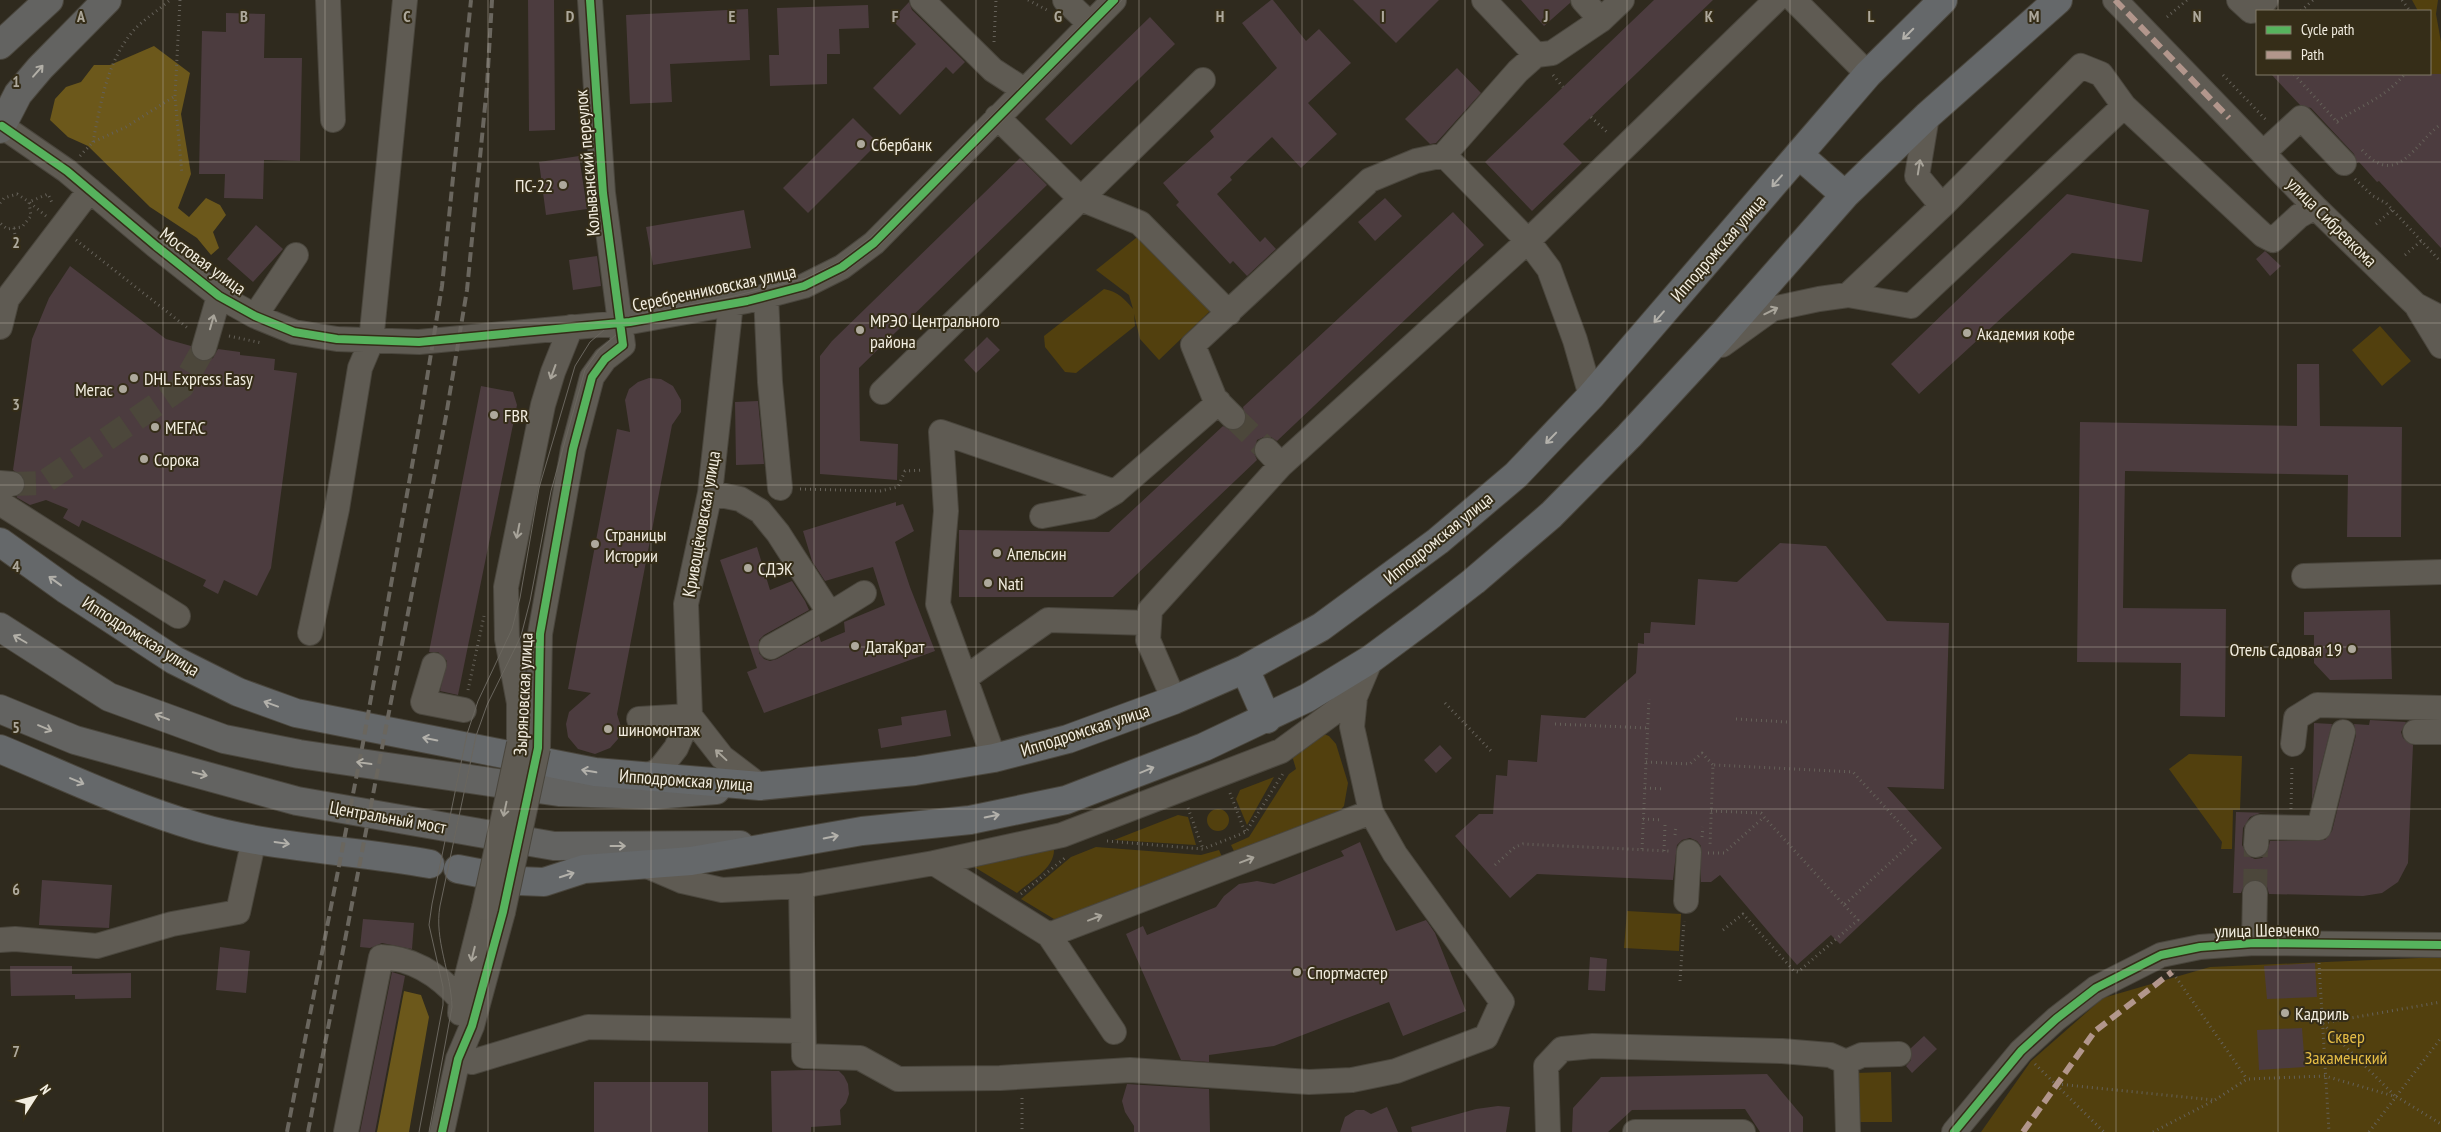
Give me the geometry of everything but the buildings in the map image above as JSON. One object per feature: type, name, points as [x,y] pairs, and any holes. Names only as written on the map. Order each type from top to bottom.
[{"type":"highway","name":"Ипподромская улица","points":[[0,542],[67,590],[174,660],[238,692],[296,713],[595,772],[642,778],[760,786],[915,771],[994,758],[1068,739],[1174,700],[1245,669],[1321,627],[1438,541],[1516,475],[1591,396],[1868,74],[1943,0]]},
{"type":"highway","points":[[519,881],[544,882],[584,869],[647,866],[862,831],[970,820],[1066,800],[1204,747],[1267,719],[1307,698],[1372,659],[1474,581],[1551,515],[1629,436],[1724,333],[1845,195],[1927,116],[2058,0]]},
{"type":"highway","points":[[1799,155],[1845,195]]},
{"type":"highway","points":[[1245,669],[1267,719]]},
{"type":"highway","points":[[0,749],[126,802],[198,827],[254,839],[430,864]]},
{"type":"main road","points":[[0,45],[49,0]]},
{"type":"main road","points":[[1,128],[18,94],[35,74],[108,0]]},
{"type":"main road","points":[[0,627],[109,696],[224,739],[299,754],[559,792],[654,795],[760,786]]},
{"type":"main road","name":"Центральный мост","points":[[0,709],[75,740],[297,800],[545,844],[790,844]]},
{"type":"street","points":[[328,0],[333,120]]},
{"type":"street","points":[[310,633],[337,509],[360,368],[371,342],[405,0]]},
{"type":"street","name":"Колыванский переулок","points":[[590,0],[603,193],[621,323]]},
{"type":"street","points":[[922,0],[993,70],[1024,90]]},
{"type":"street","points":[[1065,0],[1090,24]]},
{"type":"street","name":"Серебренниковская улица","points":[[419,342],[621,323],[766,296],[804,286],[849,262],[874,242],[1114,0]]},
{"type":"street","points":[[1484,0],[1543,63]]},
{"type":"street","points":[[1583,0],[1601,20]]},
{"type":"street","points":[[1042,516],[1090,507],[1115,492],[1226,409],[1215,398],[1194,345],[1370,180],[1416,161],[1444,155],[1518,71],[1543,63],[1552,53],[1601,20],[1622,0]]},
{"type":"street","points":[[1174,700],[1148,640],[1150,610],[1274,458],[1528,241],[1776,0]]},
{"type":"street","points":[[1794,0],[1868,74]]},
{"type":"street","name":"улица Сибревкома","points":[[2115,0],[2315,207],[2416,305],[2441,318]]},
{"type":"street","points":[[2239,0],[2251,11],[2266,0]]},
{"type":"street","points":[[1848,295],[1942,206],[2081,66],[2101,74],[2124,106],[2263,235],[2273,240],[2298,216],[2315,207]]},
{"type":"street","points":[[882,392],[1203,80]]},
{"type":"street","points":[[1689,369],[1772,309],[1819,298],[1848,295],[1911,306],[2124,106]]},
{"type":"street","points":[[1927,116],[1917,176],[1942,206]]},
{"type":"street","points":[[997,117],[1081,199],[1140,223],[1229,313]]},
{"type":"street","points":[[2263,153],[2301,118],[2352,162]]},
{"type":"street","name":"Мостовая улица","points":[[1,128],[67,171],[219,296],[255,316],[294,332],[371,342],[419,342]]},
{"type":"street","points":[[1444,155],[1528,241],[1550,269],[1575,340],[1591,396]]},
{"type":"street","points":[[0,327],[7,299],[90,190]]},
{"type":"street","points":[[255,316],[296,256]]},
{"type":"street","points":[[207,340],[219,296]]},
{"type":"street","points":[[766,296],[770,382],[780,488]]},
{"type":"street","name":"Кривощёковская улица","points":[[690,716],[686,604],[710,493],[730,303]]},
{"type":"street","points":[[2416,305],[2441,346]]},
{"type":"street","name":"Зыряновская улица","points":[[458,1059],[472,1026],[493,910],[528,746],[540,634],[573,449],[592,377],[606,359],[623,345],[621,323]]},
{"type":"street","name":"Зыряновская улица","points":[[528,746],[507,640],[506,587],[543,405],[553,372],[571,327]]},
{"type":"street","points":[[994,758],[938,604],[946,511],[941,432],[1115,492]]},
{"type":"street","points":[[4,490],[178,616]]},
{"type":"street","points":[[710,493],[740,499],[760,511],[778,533],[830,614]]},
{"type":"street","points":[[2304,576],[2441,572]]},
{"type":"street","points":[[771,647],[864,593]]},
{"type":"street","points":[[965,678],[1048,620],[1149,623]]},
{"type":"street","points":[[802,886],[804,1056],[860,1058],[898,1079],[1022,1077],[1130,1070],[1309,1082],[1352,1080],[1396,1071],[1486,1036],[1502,1002],[1395,854],[1371,812],[1352,727],[1355,697],[1372,659]]},
{"type":"street","points":[[434,665],[424,702],[464,710]]},
{"type":"street","points":[[647,866],[682,881],[722,890],[802,886],[934,863],[1062,835],[1281,751],[1355,697]]},
{"type":"street","points":[[2293,744],[2296,718],[2317,705],[2441,708]]},
{"type":"street","points":[[639,720],[690,716]]},
{"type":"street","points":[[642,778],[659,770],[676,748],[690,716]]},
{"type":"street","points":[[690,716],[722,757],[760,786]]},
{"type":"street","points":[[2256,845],[2257,830],[2260,828],[2319,828],[2343,732]]},
{"type":"street","points":[[2415,732],[2441,732]]},
{"type":"street","points":[[1049,935],[1371,812]]},
{"type":"street","points":[[0,940],[16,939],[97,946],[172,924],[238,912],[254,839]]},
{"type":"street","points":[[1686,901],[1699,852]]},
{"type":"street","points":[[934,863],[1006,906],[1049,935],[1114,1032]]},
{"type":"street","points":[[2254,942],[2255,893]]},
{"type":"street","name":"Зыряновская улица","points":[[442,1132],[458,1059],[461,1000],[493,910]]},
{"type":"street","name":"улица Шевченко","points":[[1954,1132],[2021,1051],[2096,988],[2161,955],[2200,947],[2254,942],[2441,945]]},
{"type":"street","points":[[346,1132],[381,957],[392,957],[420,966],[442,980],[461,1000]]},
{"type":"street","points":[[458,1059],[472,1062],[588,1027],[803,1031]]},
{"type":"street","points":[[1548,1132],[1546,1066],[1562,1049],[1593,1046],[1782,1050],[1830,1055],[1846,1062],[1862,1055],[1899,1054]]},
{"type":"street","points":[[1846,1062],[1848,1132]]},
{"type":"street","points":[[1635,1132],[1743,1132]]},
{"type":"path","points":[[93,142],[102,97],[113,61],[135,30],[170,0]]},
{"type":"path","points":[[180,0],[175,96],[182,174]]},
{"type":"path","points":[[993,70],[996,0]]},
{"type":"path","points":[[2167,17],[2187,0]]},
{"type":"path","points":[[2302,10],[2313,0]]},
{"type":"path","points":[[1543,63],[1563,87]]},
{"type":"path","points":[[2223,75],[2270,124]]},
{"type":"path","points":[[2295,75],[2342,128]]},
{"type":"path","points":[[2336,122],[2391,90],[2404,75]]},
{"type":"path","points":[[80,156],[93,142],[126,126],[175,96]]},
{"type":"path","points":[[2352,162],[2371,160],[2383,166],[2397,164],[2408,158],[2430,132],[2441,124]]},
{"type":"path","points":[[2352,162],[2392,210],[2441,262]]},
{"type":"path","points":[[0,203],[4,198],[17,194],[191,330],[207,340],[264,344]]},
{"type":"path","points":[[29,202],[48,194]]},
{"type":"path","points":[[0,223],[7,229],[22,227],[31,216],[29,202]]},
{"type":"path","points":[[2376,224],[2392,210]]},
{"type":"path","points":[[2405,255],[2421,241]]},
{"type":"path","points":[[780,488],[880,491],[898,487],[905,471],[928,469]]},
{"type":"path","points":[[1642,850],[1649,699]]},
{"type":"path","points":[[1445,703],[1492,752]]},
{"type":"path","points":[[1736,719],[1787,722]]},
{"type":"path","points":[[1555,724],[1648,728]]},
{"type":"path","points":[[2291,813],[2293,744]]},
{"type":"path","points":[[1103,841],[1203,849],[1246,832],[1287,768],[1281,751]]},
{"type":"path","points":[[1646,762],[1690,764],[1702,753],[1713,765],[1853,772],[1915,840],[1844,905]]},
{"type":"path","points":[[1699,852],[1711,810],[1713,765]]},
{"type":"path","points":[[1645,788],[1664,789]]},
{"type":"path","points":[[1229,791],[1246,832]]},
{"type":"path","points":[[1188,808],[1203,849]]},
{"type":"path","points":[[1711,810],[1761,813],[1858,920],[1798,972],[1794,971],[1743,914],[1722,930]]},
{"type":"path","points":[[1495,865],[1515,847],[1523,844],[1724,854],[1764,817]]},
{"type":"path","points":[[1644,819],[1662,820]]},
{"type":"path","points":[[1664,851],[1665,825]]},
{"type":"path","points":[[1006,906],[1070,854]]},
{"type":"path","points":[[1680,981],[1686,901]]},
{"type":"path","points":[[2318,944],[2328,1132]]},
{"type":"path","points":[[2161,955],[2247,1079]]},
{"type":"path","points":[[2323,1023],[2441,1002]]},
{"type":"path","points":[[2323,1023],[2396,1097],[2441,1124]]},
{"type":"path","points":[[2369,1132],[2441,1038]]},
{"type":"path","points":[[2021,1051],[2057,1084],[2104,1132]]},
{"type":"path","points":[[2153,1132],[2215,1100],[2247,1079],[2325,1076],[2396,1097]]},
{"type":"path","points":[[1022,1077],[1022,1132]]},
{"type":"path","points":[[2057,1084],[2215,1100]]},
{"type":"green space","points":[[2412,0],[2438,0],[2436,14],[2441,42],[2441,118],[2409,79],[2411,75],[2431,75],[2431,10],[2417,10]]},
{"type":"green space","points":[[1141,234],[1210,311],[1159,360],[1140,339],[1134,314],[1135,326],[1076,373],[1065,372],[1045,347],[1044,336],[1104,289],[1120,296],[1133,309],[1129,295],[1096,270]]},
{"type":"green space","points":[[2380,326],[2411,361],[2382,386],[2352,350]]},
{"type":"green space","points":[[1321,733],[1329,736],[1336,744],[1348,783],[1344,806],[1333,818],[1236,855],[1231,845],[1249,837],[1289,774],[1296,769],[1290,749]]},
{"type":"green space","points":[[2189,754],[2242,756],[2240,810],[2233,810],[2232,849],[2221,849],[2222,842],[2169,769]]},
{"type":"green space","points":[[1274,777],[1247,825],[1236,799],[1240,790]]},
{"type":"green space","points":[[1218,809],[1226,812],[1229,820],[1226,828],[1218,831],[1210,828],[1207,820],[1210,812]]},
{"type":"green space","points":[[1178,815],[1188,817],[1196,845],[1114,840]]},
{"type":"green space","points":[[1050,846],[1054,850],[1053,857],[1046,869],[1017,893],[971,865]]},
{"type":"green space","points":[[1096,847],[1201,855],[1219,850],[1223,859],[1072,918],[1054,919],[1021,899],[1071,857]]},
{"type":"green space","points":[[1627,911],[1681,914],[1679,951],[1624,948]]},
{"type":"green space","name":"Сквер Закаменский","points":[[2441,957],[2441,1132],[1981,1132],[2031,1061],[2103,998],[2210,967]]},
{"type":"green space","points":[[1891,1072],[1892,1122],[1855,1122],[1854,1073]]},
{"type":"shaded area","points":[[154,46],[190,73],[181,114],[191,174],[178,208],[189,217],[206,198],[220,205],[226,215],[213,232],[219,248],[211,255],[197,238],[150,207],[88,146],[68,137],[50,120],[55,99],[66,87],[81,82],[94,65],[110,65]]},
{"type":"shaded area","points":[[404,991],[421,995],[429,1017],[409,1132],[377,1132]]},
{"type":"tunnel","points":[[12,484],[43,483],[182,387],[204,348]]},
{"type":"tunnel","points":[[1233,417],[1267,450]]},
{"type":"tunnel","points":[[2255,893],[2256,845]]},
{"type":"tram line","points":[[419,1132],[443,1005],[443,987],[429,925],[432,904],[467,734],[478,701],[512,629],[520,598],[539,488],[575,366],[590,342],[617,319],[730,297],[806,278],[839,262],[870,238],[1106,0]]},
{"type":"tram line","points":[[429,1132],[452,1007],[439,931],[440,906],[476,736],[487,705],[521,636],[530,601],[551,491],[585,370],[599,350],[625,327],[730,309],[803,292],[845,272],[878,247],[1122,0]]},
{"type":"railway","points":[[287,1132],[363,743],[442,286],[471,0]]},
{"type":"railway","points":[[308,1132],[446,416],[467,290],[487,86],[492,0]]},
{"type":"marked path","points":[[2115,0],[2229,118]]},
{"type":"marked path","points":[[2023,1132],[2095,1031],[2172,972]]},
{"type":"cycle path","points":[[442,1132],[458,1059],[472,1026],[503,912],[538,748],[540,634],[573,449],[592,377],[605,359],[623,345],[603,193],[590,0]]},
{"type":"cycle path","points":[[2,126],[67,171],[219,296],[255,316],[294,332],[337,339],[419,342],[630,322],[747,301],[804,286],[842,267],[874,243],[1114,0]]},
{"type":"cycle path","points":[[1954,1132],[2021,1051],[2056,1019],[2096,988],[2161,955],[2200,947],[2254,943],[2441,945]]},
{"type":"place","name":"Сбербанк","points":[[861,144]]},
{"type":"place","name":"ПС-22","points":[[563,185]]},
{"type":"place","name":"МРЭО Центрального района","points":[[860,330]]},
{"type":"place","name":"Академия кофе","points":[[1967,333]]},
{"type":"place","name":"DHL Express Easy","points":[[134,378]]},
{"type":"place","name":"Мегас","points":[[123,389]]},
{"type":"place","name":"FBR","points":[[494,415]]},
{"type":"place","name":"МЕГАС","points":[[155,427]]},
{"type":"place","name":"Сорока","points":[[144,459]]},
{"type":"place","name":"Страницы Истории","points":[[595,544]]},
{"type":"place","name":"Апельсин","points":[[997,553]]},
{"type":"place","name":"СДЭК","points":[[748,568]]},
{"type":"place","name":"Nati","points":[[988,583]]},
{"type":"place","name":"ДатаКрат","points":[[855,646]]},
{"type":"place","name":"Отель Садовая 19","points":[[2352,649]]},
{"type":"place","name":"шиномонтаж","points":[[608,729]]},
{"type":"place","name":"Спортмастер","points":[[1297,972]]},
{"type":"place","name":"Кадриль","points":[[2285,1013]]}]
